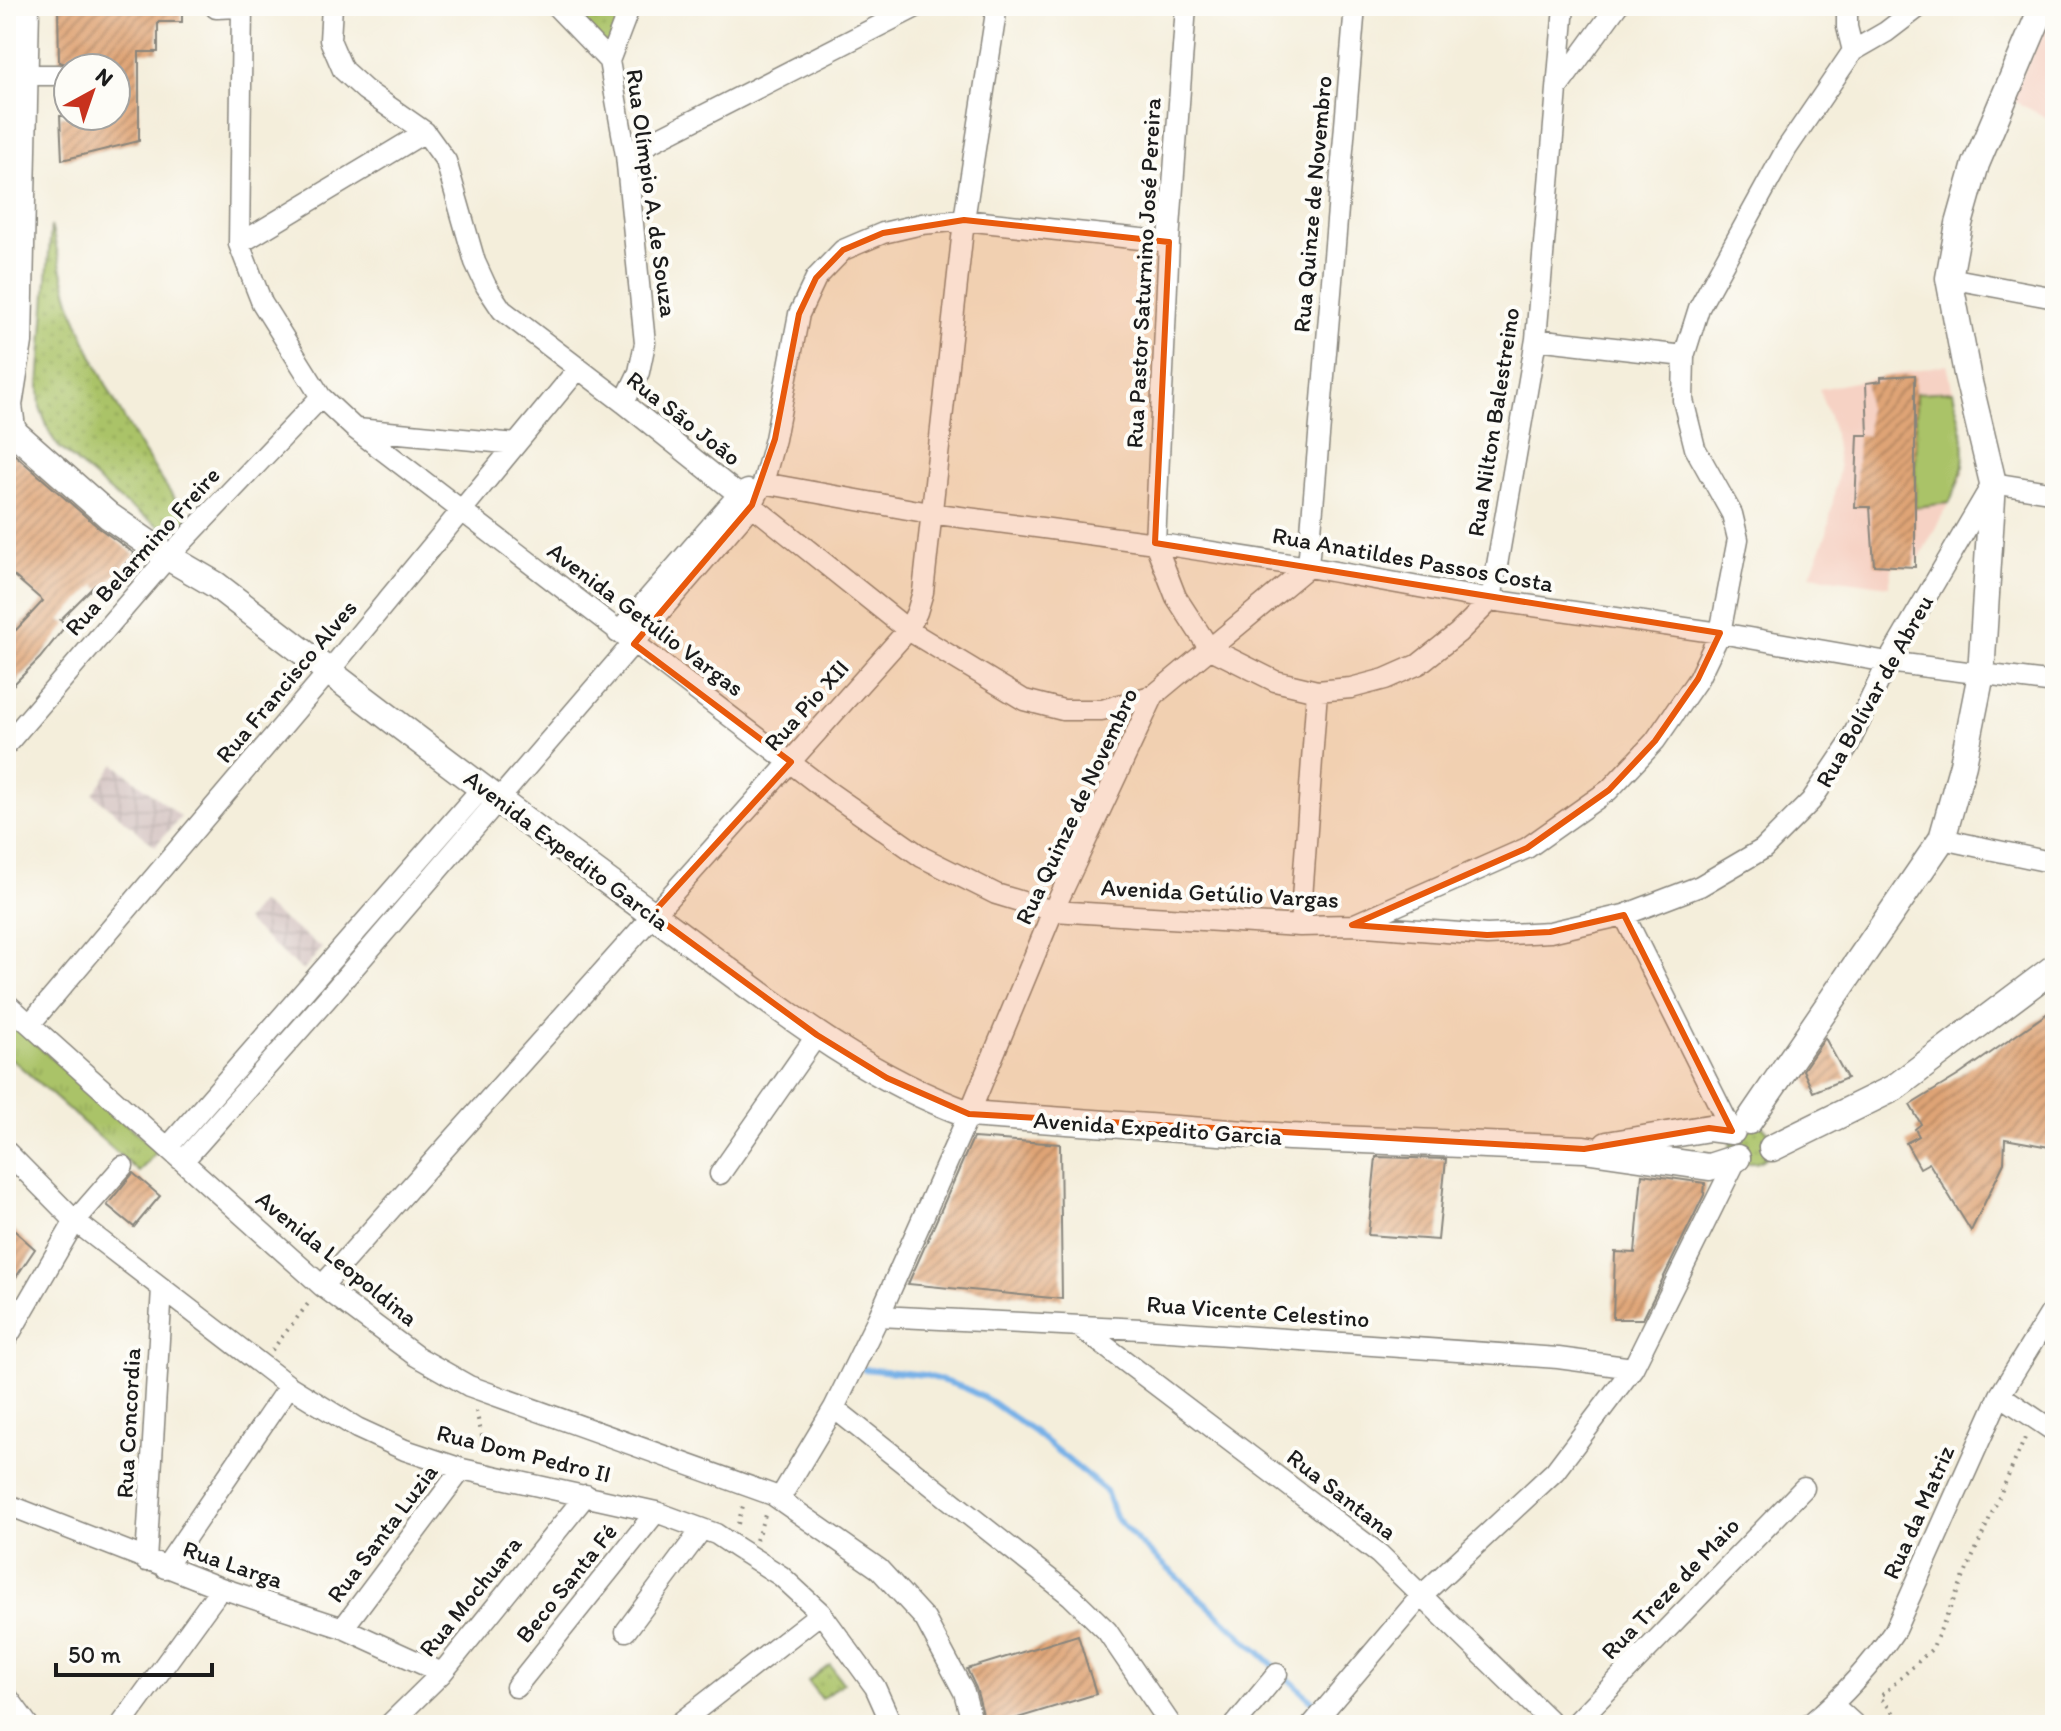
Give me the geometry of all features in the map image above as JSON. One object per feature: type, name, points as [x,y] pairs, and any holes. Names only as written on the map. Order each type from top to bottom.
[{"type":"main road","points":[[1740,1126],[1759,1122],[1768,1128],[1772,1148],[1767,1157],[1756,1163],[1745,1163],[1737,1158],[1731,1148],[1740,1126],[1942,839],[1963,764],[1981,674],[1993,483],[1967,374],[1949,278],[1959,224],[1976,164],[2043,6]]},
{"type":"main road","name":"Avenida Expedito Garcia","points":[[28,14],[19,342],[9,381],[10,434],[93,503],[168,557],[216,585],[490,794],[817,1035],[887,1078],[942,1105],[969,1114],[1289,1137],[1584,1149],[1709,1167],[1737,1158]]},
{"type":"main road","points":[[1772,1148],[1894,1088],[2055,967]]},
{"type":"main road","name":"Avenida Expedito Garcia","points":[[1584,1149],[1709,1128],[1740,1126]]},
{"type":"street","name":"Rua São João","points":[[332,6],[330,40],[343,70],[365,90],[425,132],[446,161],[475,262],[502,310],[624,403],[908,630],[1024,700],[1063,710],[1102,710],[1154,695]]},
{"type":"street","name":"Rua Olímpio A. de Souza","points":[[556,6],[609,61],[626,155],[645,343],[639,372],[624,403]]},
{"type":"street","points":[[609,61],[630,6]]},
{"type":"street","points":[[626,155],[918,6]]},
{"type":"street","name":"Rua Pio XII","points":[[322,1286],[908,630],[923,592],[964,220],[997,6]]},
{"type":"street","name":"Rua Pastor Saturnino José Pereira","points":[[1155,543],[1169,242],[1186,6]]},
{"type":"street","name":"Rua Quinze de Novembro","points":[[769,1493],[834,1408],[879,1316],[969,1114],[1053,911],[1154,695],[1308,567],[1355,6]]},
{"type":"street","name":"Rua Nilton Balestreino","points":[[1491,600],[1536,339],[1564,6]]},
{"type":"street","points":[[1557,89],[1617,6]]},
{"type":"street","points":[[1847,6],[1847,27],[1853,51]]},
{"type":"street","points":[[1352,925],[1527,848],[1609,790],[1663,728],[1698,679],[1720,633],[1738,539],[1732,514],[1695,448],[1683,400],[1684,356],[1699,308],[1787,148],[1853,51],[1886,32],[1920,6]]},
{"type":"street","points":[[216,8],[242,7]]},
{"type":"street","name":"Avenida Getúlio Vargas","points":[[242,7],[239,244],[262,303],[321,397],[354,428],[626,639],[791,762],[922,857],[996,894],[1053,911],[1300,926],[1352,925]]},
{"type":"street","points":[[25,75],[52,75]]},
{"type":"street","points":[[239,244],[425,132]]},
{"type":"street","points":[[175,1154],[315,979],[490,794],[763,483],[775,439],[799,314],[816,278],[843,250],[883,233],[922,224],[964,220],[1169,242]]},
{"type":"street","points":[[1949,278],[2055,298]]},
{"type":"street","points":[[1536,339],[1684,356]]},
{"type":"street","name":"Rua Francisco Alves","points":[[30,1024],[330,670],[578,369]]},
{"type":"street","name":"Rua Belarmino Freire","points":[[6,745],[168,557],[321,397]]},
{"type":"street","points":[[354,428],[516,444]]},
{"type":"street","name":"Rua Anatildes Passos Costa","points":[[763,483],[930,513],[1155,543],[1491,600],[1720,633],[1888,662],[2055,683]]},
{"type":"street","points":[[1993,483],[2055,493]]},
{"type":"street","name":"Rua Bolívar de Abreu","points":[[1352,925],[1487,935],[1550,932],[1624,915],[1700,886],[1763,849],[1811,801],[1848,746],[1888,662],[1993,483]]},
{"type":"street","points":[[1155,543],[1176,597],[1209,648],[1275,681],[1317,691],[1351,688],[1385,679],[1419,664],[1458,633],[1491,600]]},
{"type":"street","points":[[1300,926],[1317,691]]},
{"type":"street","points":[[175,1154],[307,1022],[490,794]]},
{"type":"street","points":[[1942,839],[2055,863]]},
{"type":"street","points":[[1624,915],[1740,1126]]},
{"type":"street","points":[[315,979],[332,993]]},
{"type":"street","name":"Avenida Leopoldina","points":[[6,1003],[322,1286],[416,1356],[469,1386],[769,1493],[879,1569],[925,1619],[964,1692],[973,1725]]},
{"type":"street","points":[[290,1008],[307,1022]]},
{"type":"street","points":[[720,1174],[817,1035]]},
{"type":"street","name":"Rua Dom Pedro II","points":[[6,1151],[75,1221],[289,1386],[357,1428],[405,1450],[470,1471],[656,1512],[702,1529],[781,1576],[821,1613],[875,1687],[892,1725]]},
{"type":"street","points":[[1312,1725],[1422,1595],[1555,1471],[1633,1368],[1737,1158]]},
{"type":"street","points":[[6,1340],[75,1221],[123,1166]]},
{"type":"street","name":"Rua Concordia","points":[[156,1564],[162,1288]]},
{"type":"street","name":"Rua da Matriz","points":[[1809,1725],[1833,1705],[1877,1657],[1895,1630],[2000,1395],[2055,1306]]},
{"type":"street","name":"Rua Vicente Celestino","points":[[879,1316],[1157,1330],[1558,1358],[1633,1368]]},
{"type":"street","name":"Rua Santana","points":[[1080,1327],[1379,1554],[1554,1725]]},
{"type":"street","points":[[156,1564],[289,1386]]},
{"type":"street","points":[[2000,1395],[2055,1432]]},
{"type":"street","points":[[834,1408],[1080,1605],[1107,1631],[1171,1725]]},
{"type":"street","name":"Rua Santa Luzia","points":[[343,1628],[470,1471]]},
{"type":"street","name":"Rua Treze de Maio","points":[[1574,1725],[1804,1488]]},
{"type":"street","name":"Rua Mochuara","points":[[389,1725],[442,1673],[586,1495]]},
{"type":"street","name":"Rua Larga","points":[[6,1504],[221,1588],[343,1628],[442,1673]]},
{"type":"street","name":"Beco Santa Fé","points":[[516,1687],[656,1512]]},
{"type":"street","points":[[626,1631],[702,1529]]},
{"type":"street","points":[[121,1725],[221,1588]]},
{"type":"street","points":[[677,1725],[821,1613]]},
{"type":"street","points":[[1235,1725],[1277,1674]]},
{"type":"street","points":[[6,1695],[28,1725]]},
{"type":"street","points":[[1833,1705],[1855,1725]]},
{"type":"path","points":[[261,1364],[322,1286]]},
{"type":"path","points":[[469,1386],[483,1440],[470,1471]]},
{"type":"path","points":[[1904,1725],[1880,1697],[1932,1649],[2025,1438],[2035,1444]]},
{"type":"path","points":[[769,1493],[756,1541],[737,1548],[738,1517],[769,1493]]},
{"type":"highlighted area","points":[[964,220],[1169,242],[1155,543],[1720,633],[1698,679],[1655,741],[1609,790],[1527,848],[1352,925],[1487,935],[1550,932],[1624,915],[1732,1131],[1709,1128],[1584,1149],[969,1114],[887,1078],[817,1035],[652,914],[791,762],[634,644],[752,505],[775,439],[799,314],[816,278],[843,250],[883,233]]},
{"type":"shaded area","points":[[2055,6],[2055,122],[2010,99]]},
{"type":"shaded area","points":[[1947,364],[1964,444],[1963,473],[1920,557],[1912,567],[1893,566],[1889,586],[1810,575],[1827,533],[1839,469],[1833,428],[1819,389]]},
{"type":"shaded area","points":[[115,764],[181,817],[155,846],[93,794]]},
{"type":"shaded area","points":[[260,903],[322,948],[303,971],[245,921]]},
{"type":"green space","points":[[556,6],[630,6],[609,61]]},
{"type":"green space","points":[[51,226],[71,304],[86,343],[142,449],[193,524],[179,539],[122,502],[58,446],[50,434],[40,407],[39,386]]},
{"type":"green space","points":[[1953,391],[1964,448],[1961,473],[1949,503],[1915,507],[1916,393]]},
{"type":"green space","points":[[6,1018],[157,1151],[139,1172],[6,1054]]},
{"type":"green space","points":[[1759,1122],[1771,1135],[1767,1157],[1756,1163],[1745,1163],[1730,1143]]},
{"type":"green space","points":[[830,1665],[843,1683],[821,1699],[808,1681]]},
{"type":"building","points":[[58,6],[182,6],[182,22],[158,22],[158,52],[139,52],[139,141],[62,160],[61,132],[132,132],[132,52],[59,52]]},
{"type":"building","points":[[1915,375],[1915,567],[1874,565],[1870,507],[1855,507],[1858,435],[1868,435],[1866,383],[1881,381],[1881,377]]},
{"type":"building","points":[[6,447],[99,528],[135,554],[101,590],[95,585],[60,620],[67,624],[40,658],[6,692],[6,619],[16,630],[43,601],[6,569]]},
{"type":"building","points":[[2055,1008],[2055,1148],[2005,1139],[2004,1163],[1971,1231],[1929,1163],[1920,1168],[1906,1143],[1919,1136],[1915,1129],[1921,1124],[1910,1105]]},
{"type":"building","points":[[1825,1038],[1847,1078],[1813,1092],[1803,1070]]},
{"type":"building","points":[[973,1138],[1060,1144],[1062,1299],[908,1284]]},
{"type":"building","points":[[1376,1157],[1446,1159],[1438,1240],[1368,1235]]},
{"type":"building","points":[[133,1173],[160,1196],[134,1227],[107,1205]]},
{"type":"building","points":[[1642,1174],[1705,1183],[1704,1195],[1643,1319],[1613,1319],[1615,1252],[1635,1253]]},
{"type":"building","points":[[6,1223],[35,1249],[6,1292]]},
{"type":"building","points":[[1078,1635],[1096,1694],[995,1725],[986,1725],[976,1688],[967,1669]]},
{"type":"waterway","points":[[864,1369],[925,1375],[965,1388],[1033,1431],[1106,1491],[1115,1517],[1140,1543],[1321,1709],[1343,1725]]}]
